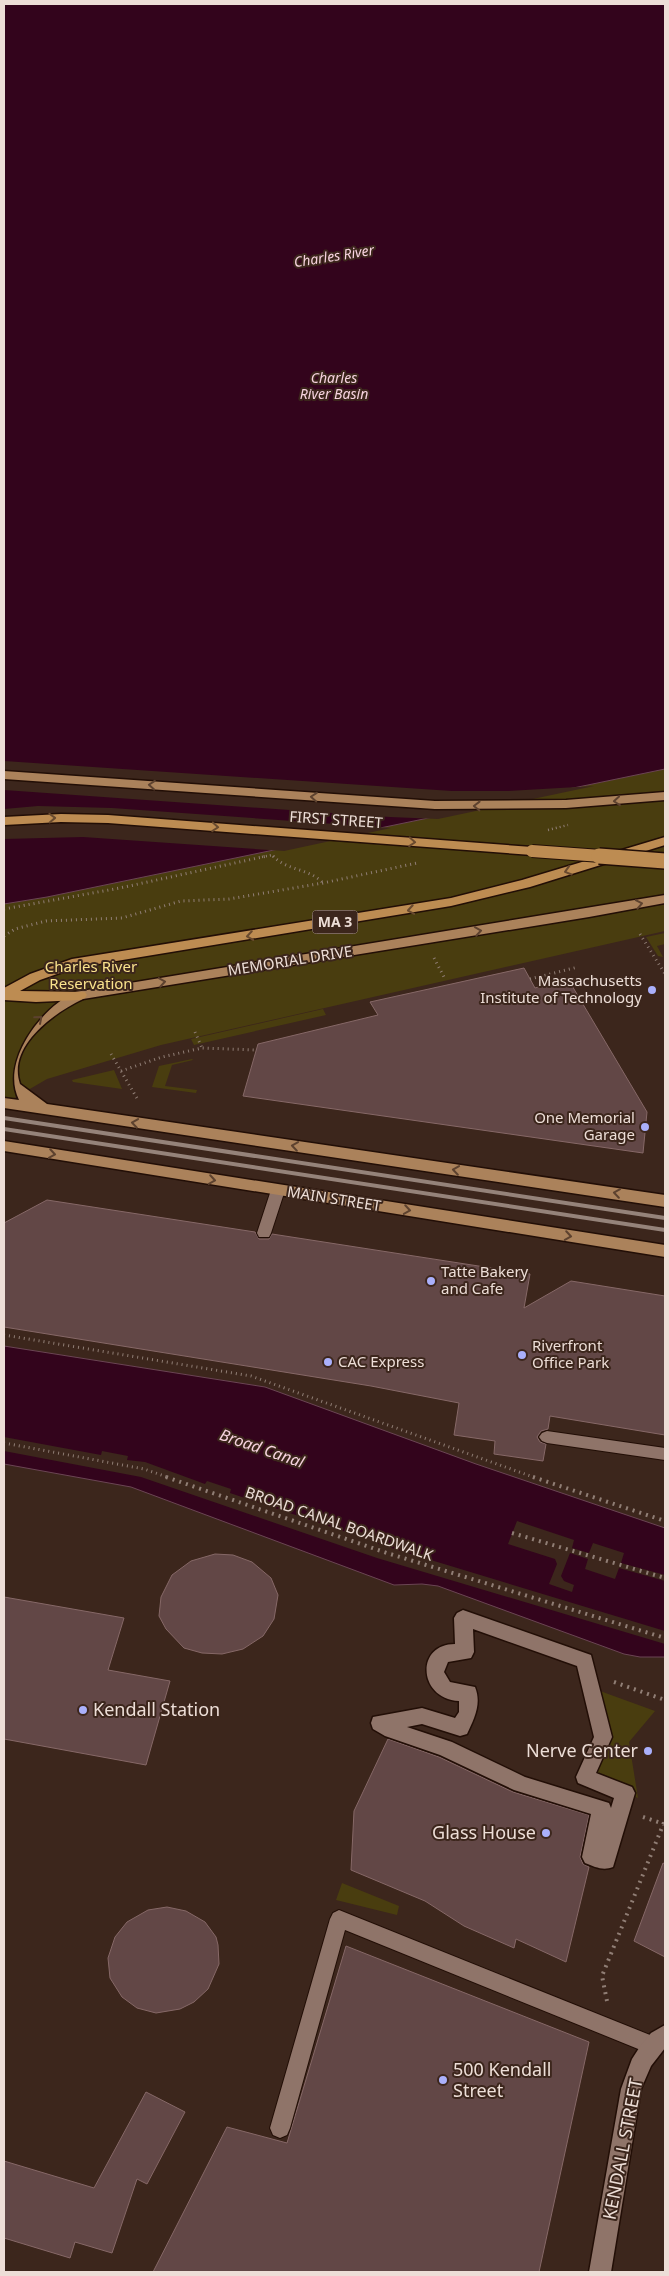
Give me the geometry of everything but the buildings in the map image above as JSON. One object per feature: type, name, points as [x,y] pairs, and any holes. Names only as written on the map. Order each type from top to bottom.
[{"type":"highway","name":"FIRST STREET","points":[[4,821],[92,818],[665,861]]},
{"type":"highway","name":"MEMORIAL DRIVE","points":[[4,995],[35,977],[72,964],[431,906],[525,884],[665,841]]},
{"type":"highway","points":[[4,995],[36,997],[80,995]]},
{"type":"main road","points":[[4,776],[471,806],[592,803],[665,796]]},
{"type":"main road","name":"MEMORIAL DRIVE","points":[[45,1110],[21,1094],[12,1084],[8,1072],[10,1054],[37,1020],[61,1003],[80,995],[589,913],[665,899]]},
{"type":"main road","points":[[4,1103],[665,1201]]},
{"type":"main road","name":"MAIN STREET","points":[[4,1146],[665,1251]]},
{"type":"street","points":[[463,1618],[585,1662],[587,1673],[602,1737],[585,1777],[625,1793],[606,1861],[592,1857],[602,1809],[521,1784],[445,1748],[392,1730],[380,1723],[422,1716],[460,1728],[468,1714],[468,1693],[460,1694],[443,1688],[435,1678],[434,1671],[438,1660],[447,1653],[465,1652],[463,1618]]},
{"type":"street","name":"KENDALL STREET","points":[[600,2272],[636,2072],[659,2040]]},
{"type":"lane","points":[[264,1233],[278,1190]]},
{"type":"lane","points":[[547,1437],[665,1454]]},
{"type":"lane","points":[[280,2128],[340,1919],[613,2030],[659,2040]]},
{"type":"path","points":[[4,909],[120,888],[272,855],[280,864],[313,874],[323,883]]},
{"type":"path","points":[[4,936],[15,929],[46,921],[122,918],[181,902],[229,899],[323,883],[423,862]]},
{"type":"path","points":[[640,934],[665,974]]},
{"type":"path","points":[[434,958],[444,977]]},
{"type":"path","points":[[530,979],[578,967]]},
{"type":"path","points":[[195,1032],[202,1048]]},
{"type":"path","points":[[121,1071],[202,1048],[256,1050]]},
{"type":"path","points":[[111,1054],[138,1100]]},
{"type":"path","points":[[4,1335],[251,1376],[665,1521]]},
{"type":"path","name":"BROAD CANAL BOARDWALK","points":[[4,1443],[144,1469],[386,1553],[665,1638]]},
{"type":"path","points":[[512,1532],[665,1578]]},
{"type":"path","points":[[587,1673],[665,1700]]},
{"type":"path","points":[[613,2030],[602,1976],[665,1820]]},
{"type":"green space","name":"Charles River Reservation","points":[[665,769],[665,931],[161,1045],[47,1079],[4,1104],[4,904],[47,897]]},
{"type":"green space","points":[[665,933],[665,944],[657,946],[663,957],[658,956],[646,937]]},
{"type":"green space","points":[[323,1009],[326,1015],[194,1045],[191,1039]]},
{"type":"green space","points":[[192,1059],[172,1065],[165,1086],[197,1090],[196,1093],[152,1087],[159,1066]]},
{"type":"green space","points":[[114,1070],[122,1089],[73,1082],[72,1080]]},
{"type":"green space","points":[[589,1687],[655,1711],[629,1742],[638,1798],[585,1777],[603,1737]]},
{"type":"green space","points":[[342,1883],[399,1906],[397,1915],[336,1900]]},
{"type":"water","name":"Charles River Basin","points":[[4,4],[665,4],[665,769],[47,897],[4,904]]},
{"type":"water","name":"Broad Canal","points":[[4,1346],[265,1387],[476,1464],[665,1528],[665,1657],[640,1657],[624,1654],[438,1586],[422,1584],[394,1585],[131,1487],[4,1464]]},
{"type":"pier","points":[[4,761],[452,791],[508,791],[594,786],[438,819],[390,817],[4,790]]},
{"type":"pier","points":[[38,806],[112,808],[391,828],[284,851],[83,837],[4,839],[4,809]]},
{"type":"pier","points":[[4,1437],[101,1455],[102,1451],[128,1456],[127,1460],[145,1462],[205,1484],[207,1481],[231,1489],[230,1493],[352,1534],[354,1530],[380,1539],[378,1544],[665,1631],[665,1644],[377,1558],[141,1477],[4,1451]]},
{"type":"pier","points":[[517,1521],[574,1540],[572,1548],[589,1553],[593,1543],[624,1553],[621,1563],[665,1575],[665,1581],[619,1568],[615,1579],[585,1569],[588,1559],[570,1553],[561,1576],[564,1581],[574,1585],[572,1592],[549,1584],[557,1564],[555,1559],[508,1544]]},
{"type":"railway","points":[[4,1118],[665,1218]]},
{"type":"railway","points":[[4,1129],[665,1230]]},
{"type":"place","name":"Massachusetts Institute of Technology","points":[[652,990]]},
{"type":"place","name":"One Memorial Garage","points":[[645,1127]]},
{"type":"place","name":"Tatte Bakery and Cafe","points":[[431,1281]]},
{"type":"place","name":"Riverfront Office Park","points":[[522,1355]]},
{"type":"place","name":"CAC Express","points":[[328,1362]]},
{"type":"place","name":"Kendall Station","points":[[83,1710]]},
{"type":"place","name":"Nerve Center","points":[[648,1751]]},
{"type":"place","name":"Glass House","points":[[546,1833]]},
{"type":"place","name":"500 Kendall Street","points":[[443,2080]]},
{"type":"water label","name":"Charles River","points":[[334,256]]}]
